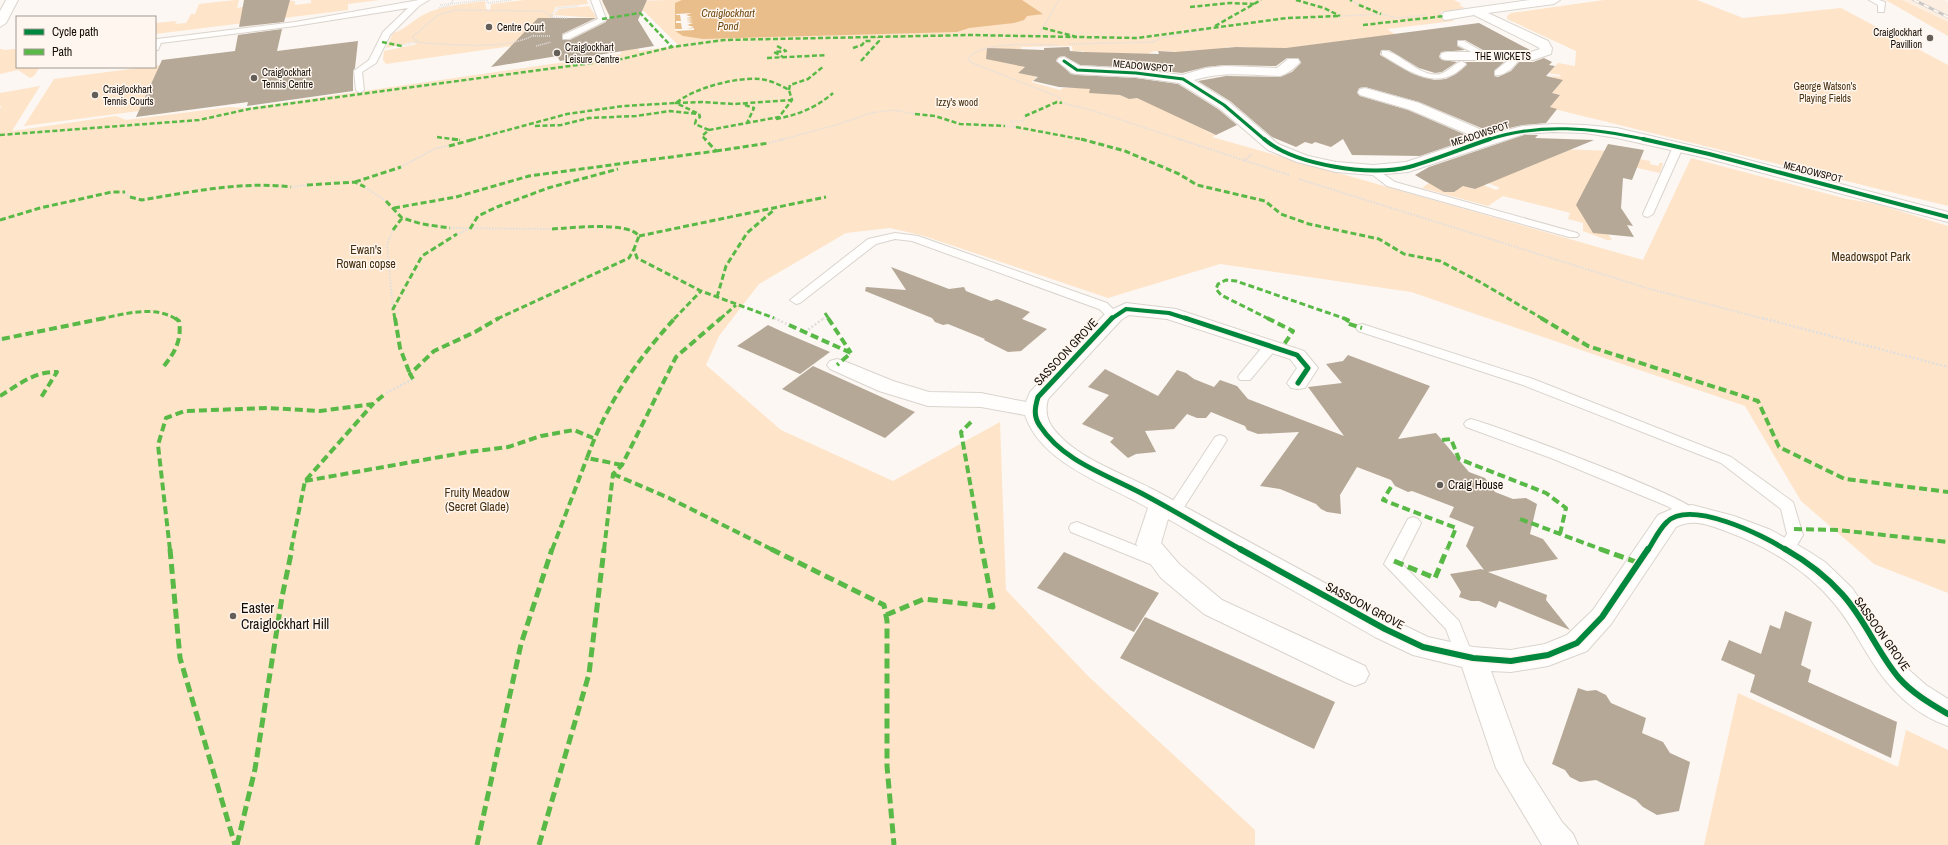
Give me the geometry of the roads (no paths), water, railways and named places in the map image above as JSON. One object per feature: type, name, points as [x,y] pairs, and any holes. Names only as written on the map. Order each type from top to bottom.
[{"type":"street","points":[[0,23],[12,0]]},
{"type":"street","points":[[1446,16],[1554,0]]},
{"type":"street","name":"THE WICKETS","points":[[1462,64],[1442,53],[1516,57],[1538,56],[1544,53],[1546,48],[1543,44],[1476,12]]},
{"type":"street","name":"MEADOWSPOT","points":[[1064,61],[1071,73],[1136,73],[1183,79],[1206,72],[1225,70],[1280,72],[1293,80]]},
{"type":"street","points":[[1280,72],[1293,62]]},
{"type":"street","name":"MEADOWSPOT","points":[[1183,79],[1229,109],[1273,147],[1320,164],[1373,170],[1416,165],[1490,139],[1523,130],[1572,128],[1617,133],[1678,147],[1948,217]]},
{"type":"street","points":[[1398,100],[1410,90]]},
{"type":"street","name":"MEADOWSPOT","points":[[1365,92],[1398,100],[1433,112],[1490,139]]},
{"type":"street","name":"SASSOON GROVE","points":[[1298,383],[1308,368],[1297,355],[1169,313],[1126,309],[1114,316],[1038,396],[1034,410],[1039,425],[1057,446],[1082,464],[1167,508],[1385,629],[1422,647],[1469,657],[1511,661],[1548,655],[1577,643],[1602,617],[1667,522],[1678,516],[1691,513],[1716,518],[1746,530],[1785,549],[1819,572],[1843,595],[1899,679],[1926,701],[1948,714]]},
{"type":"street","points":[[837,365],[886,386],[928,399],[981,400],[1034,410]]},
{"type":"street","points":[[1167,508],[1148,544],[1170,571],[1213,607],[1355,674]]},
{"type":"street","points":[[1469,657],[1511,768],[1551,832],[1562,845]]},
{"type":"lane","points":[[156,46],[158,41],[295,24],[416,4],[425,0]]},
{"type":"lane","points":[[1873,0],[1882,4],[1881,10]]},
{"type":"lane","points":[[566,37],[602,19],[595,2]]},
{"type":"lane","points":[[360,90],[358,71],[373,61],[386,34],[416,4]]},
{"type":"lane","points":[[1461,43],[1486,56]]},
{"type":"lane","points":[[1385,53],[1416,72],[1433,76],[1445,75],[1462,64]]},
{"type":"lane","points":[[1498,73],[1514,62],[1516,57]]},
{"type":"lane","points":[[1648,214],[1678,147]]},
{"type":"lane","points":[[1373,170],[1391,184],[1573,235]]},
{"type":"lane","points":[[796,300],[872,241],[895,236],[914,238],[1104,306],[1114,316]]},
{"type":"lane","points":[[1362,328],[1528,382],[1726,460],[1788,506],[1795,535],[1785,549]]},
{"type":"lane","points":[[1245,377],[1271,346]]},
{"type":"lane","points":[[1471,424],[1563,458],[1672,502],[1691,513]]},
{"type":"lane","points":[[1167,508],[1220,440]]},
{"type":"lane","points":[[1413,523],[1392,564],[1453,626],[1469,657]]},
{"type":"lane","points":[[1077,528],[1163,563]]},
{"type":"water","name":"Craiglockhart Pond","points":[[682,0],[1022,0],[1043,14],[1027,16],[1024,20],[1014,23],[969,28],[957,32],[703,39],[683,36],[675,31],[675,3]]},
{"type":"railway","points":[[1914,0],[1948,17]]},
{"type":"place","name":"Centre Court","points":[[489,27]]},
{"type":"place","name":"Craiglockhart Pavillion","points":[[1930,38]]},
{"type":"place","name":"Craiglockhart Leisure Centre","points":[[557,53]]},
{"type":"place","name":"Craiglockhart Tennis Centre","points":[[254,78]]},
{"type":"place","name":"Craiglockhart Tennis Courts","points":[[95,95]]},
{"type":"place","name":"Craig House","points":[[1440,485]]},
{"type":"place","name":"Easter Craiglockhart Hill","points":[[233,616]]},
{"type":"park label","name":"George Watson's Playing Fields","points":[[1825,92]]},
{"type":"park label","name":"Izzy's wood","points":[[957,102]]},
{"type":"park label","name":"Ewan's Rowan copse","points":[[366,257]]},
{"type":"park label","name":"Meadowspot Park","points":[[1871,257]]},
{"type":"park label","name":"Fruity Meadow (Secret Glade)","points":[[477,500]]}]
